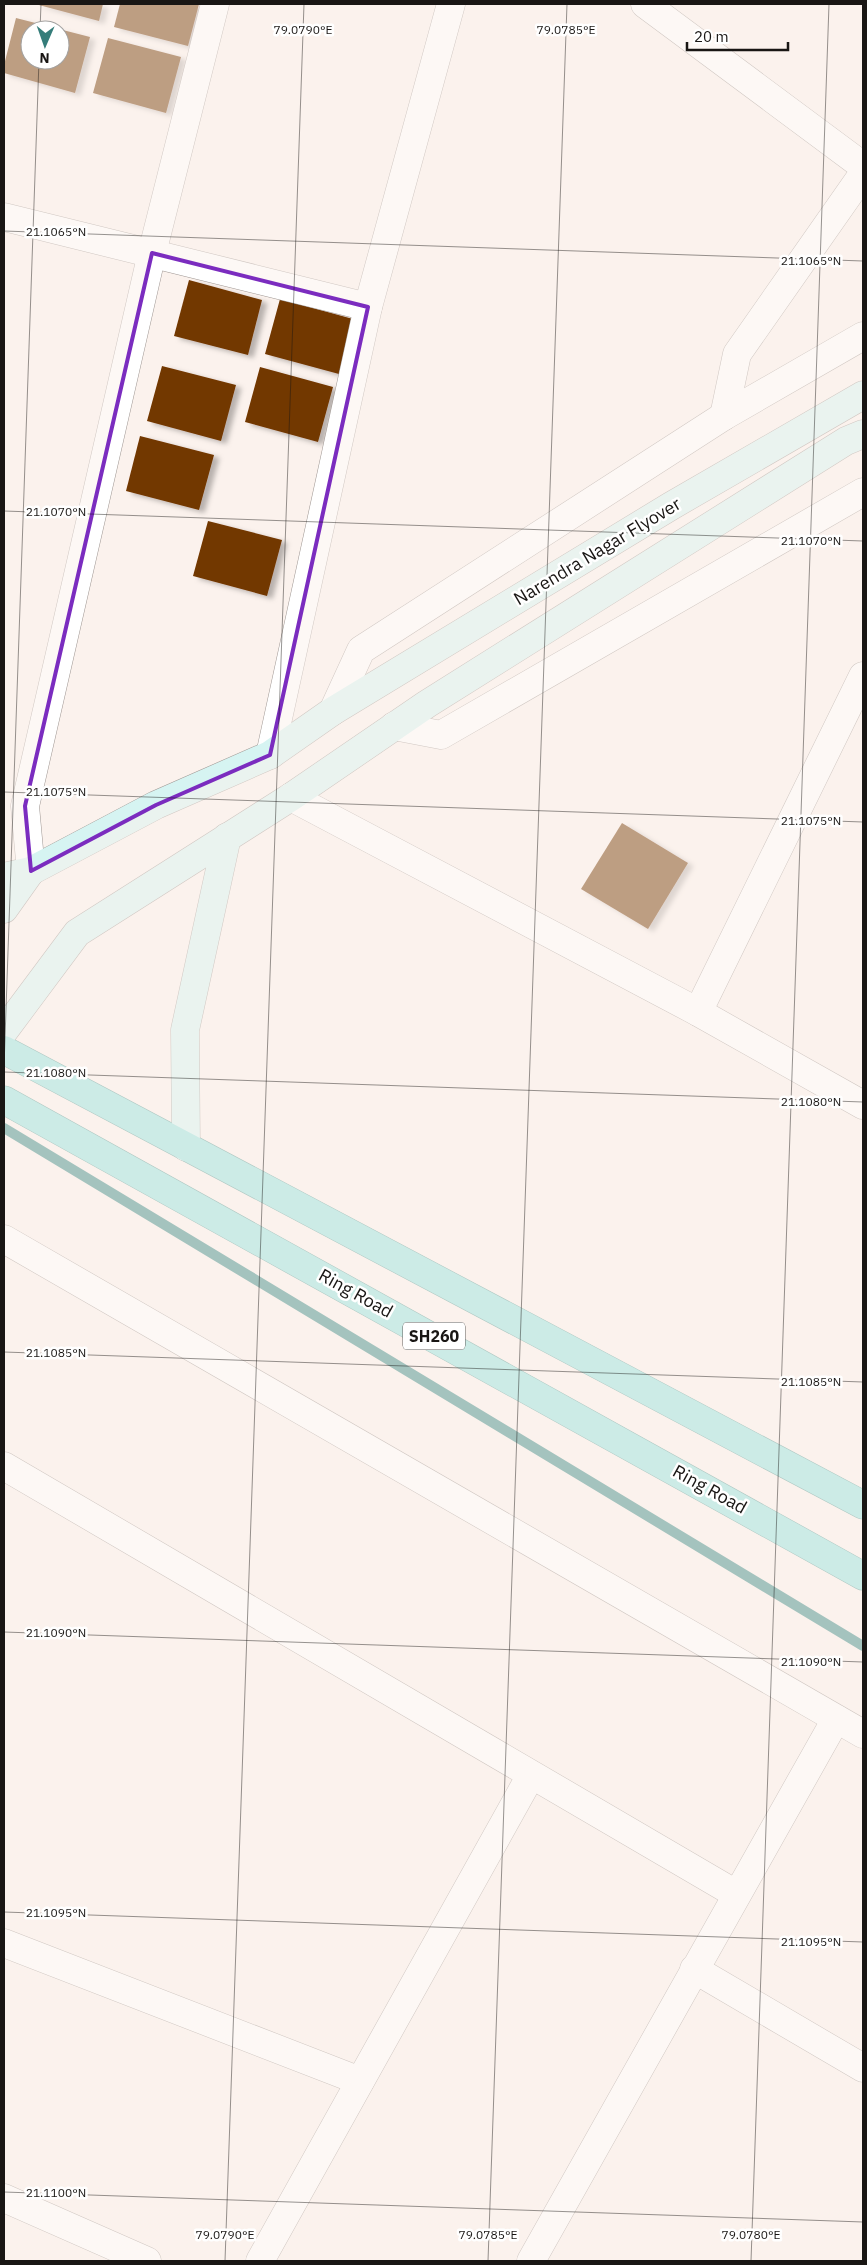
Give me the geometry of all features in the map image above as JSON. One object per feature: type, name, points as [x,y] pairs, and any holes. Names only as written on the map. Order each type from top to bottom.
[{"type":"highway","name":"SH260","points":[[4,1050],[863,1505]]},
{"type":"highway","name":"Ring Road","points":[[4,1100],[464,1353],[863,1576]]},
{"type":"main road","name":"Narendra Nagar Flyover","points":[[31,871],[156,805],[270,755],[333,711],[671,506],[863,395]]},
{"type":"main road","points":[[4,1031],[77,933],[291,797],[426,704],[846,441],[863,434]]},
{"type":"main road","points":[[186,1147],[185,1030],[227,837]]},
{"type":"main road","points":[[4,877],[31,871]]},
{"type":"main road","points":[[4,909],[31,871]]},
{"type":"street","points":[[31,871],[25,806],[152,253],[215,4]]},
{"type":"street","points":[[270,755],[368,307],[451,4]]},
{"type":"street","points":[[645,4],[863,166]]},
{"type":"street","points":[[724,416],[737,354],[863,174]]},
{"type":"street","points":[[4,218],[368,307]]},
{"type":"street","points":[[333,711],[361,650],[724,416],[863,336]]},
{"type":"street","points":[[394,726],[441,734],[863,492]]},
{"type":"street","points":[[698,1012],[863,676]]},
{"type":"street","points":[[291,797],[698,1012],[863,1105]]},
{"type":"street","points":[[4,1239],[863,1734]]},
{"type":"street","points":[[4,1466],[736,1894]]},
{"type":"street","points":[[540,2258],[694,1969],[836,1719]]},
{"type":"street","points":[[260,2261],[531,1775]]},
{"type":"street","points":[[4,1942],[360,2081]]},
{"type":"street","points":[[694,1969],[863,2068]]},
{"type":"street","points":[[4,2198],[147,2261]]},
{"type":"highlighted area","points":[[152,253],[368,307],[270,755],[156,805],[31,871],[25,806]]},
{"type":"building","points":[[35,4],[103,4],[99,21]]},
{"type":"building","points":[[120,4],[199,4],[188,46],[114,27]]},
{"type":"building","points":[[16,18],[24,20],[20,20],[20,70],[70,70],[70,32],[90,37],[75,93],[4,73],[4,65]]},
{"type":"building","points":[[108,38],[181,57],[166,113],[93,93]]},
{"type":"building","points":[[189,280],[262,300],[248,355],[174,336]]},
{"type":"building","points":[[280,299],[353,319],[339,374],[265,354]]},
{"type":"building","points":[[162,366],[236,385],[221,441],[147,421]]},
{"type":"building","points":[[260,367],[333,387],[318,442],[245,422]]},
{"type":"building","points":[[140,436],[214,455],[199,510],[126,491]]},
{"type":"building","points":[[208,521],[282,540],[267,596],[193,576]]},
{"type":"building","points":[[622,823],[688,863],[648,929],[581,889]]},
{"type":"waterway","points":[[4,1128],[863,1646]]}]
